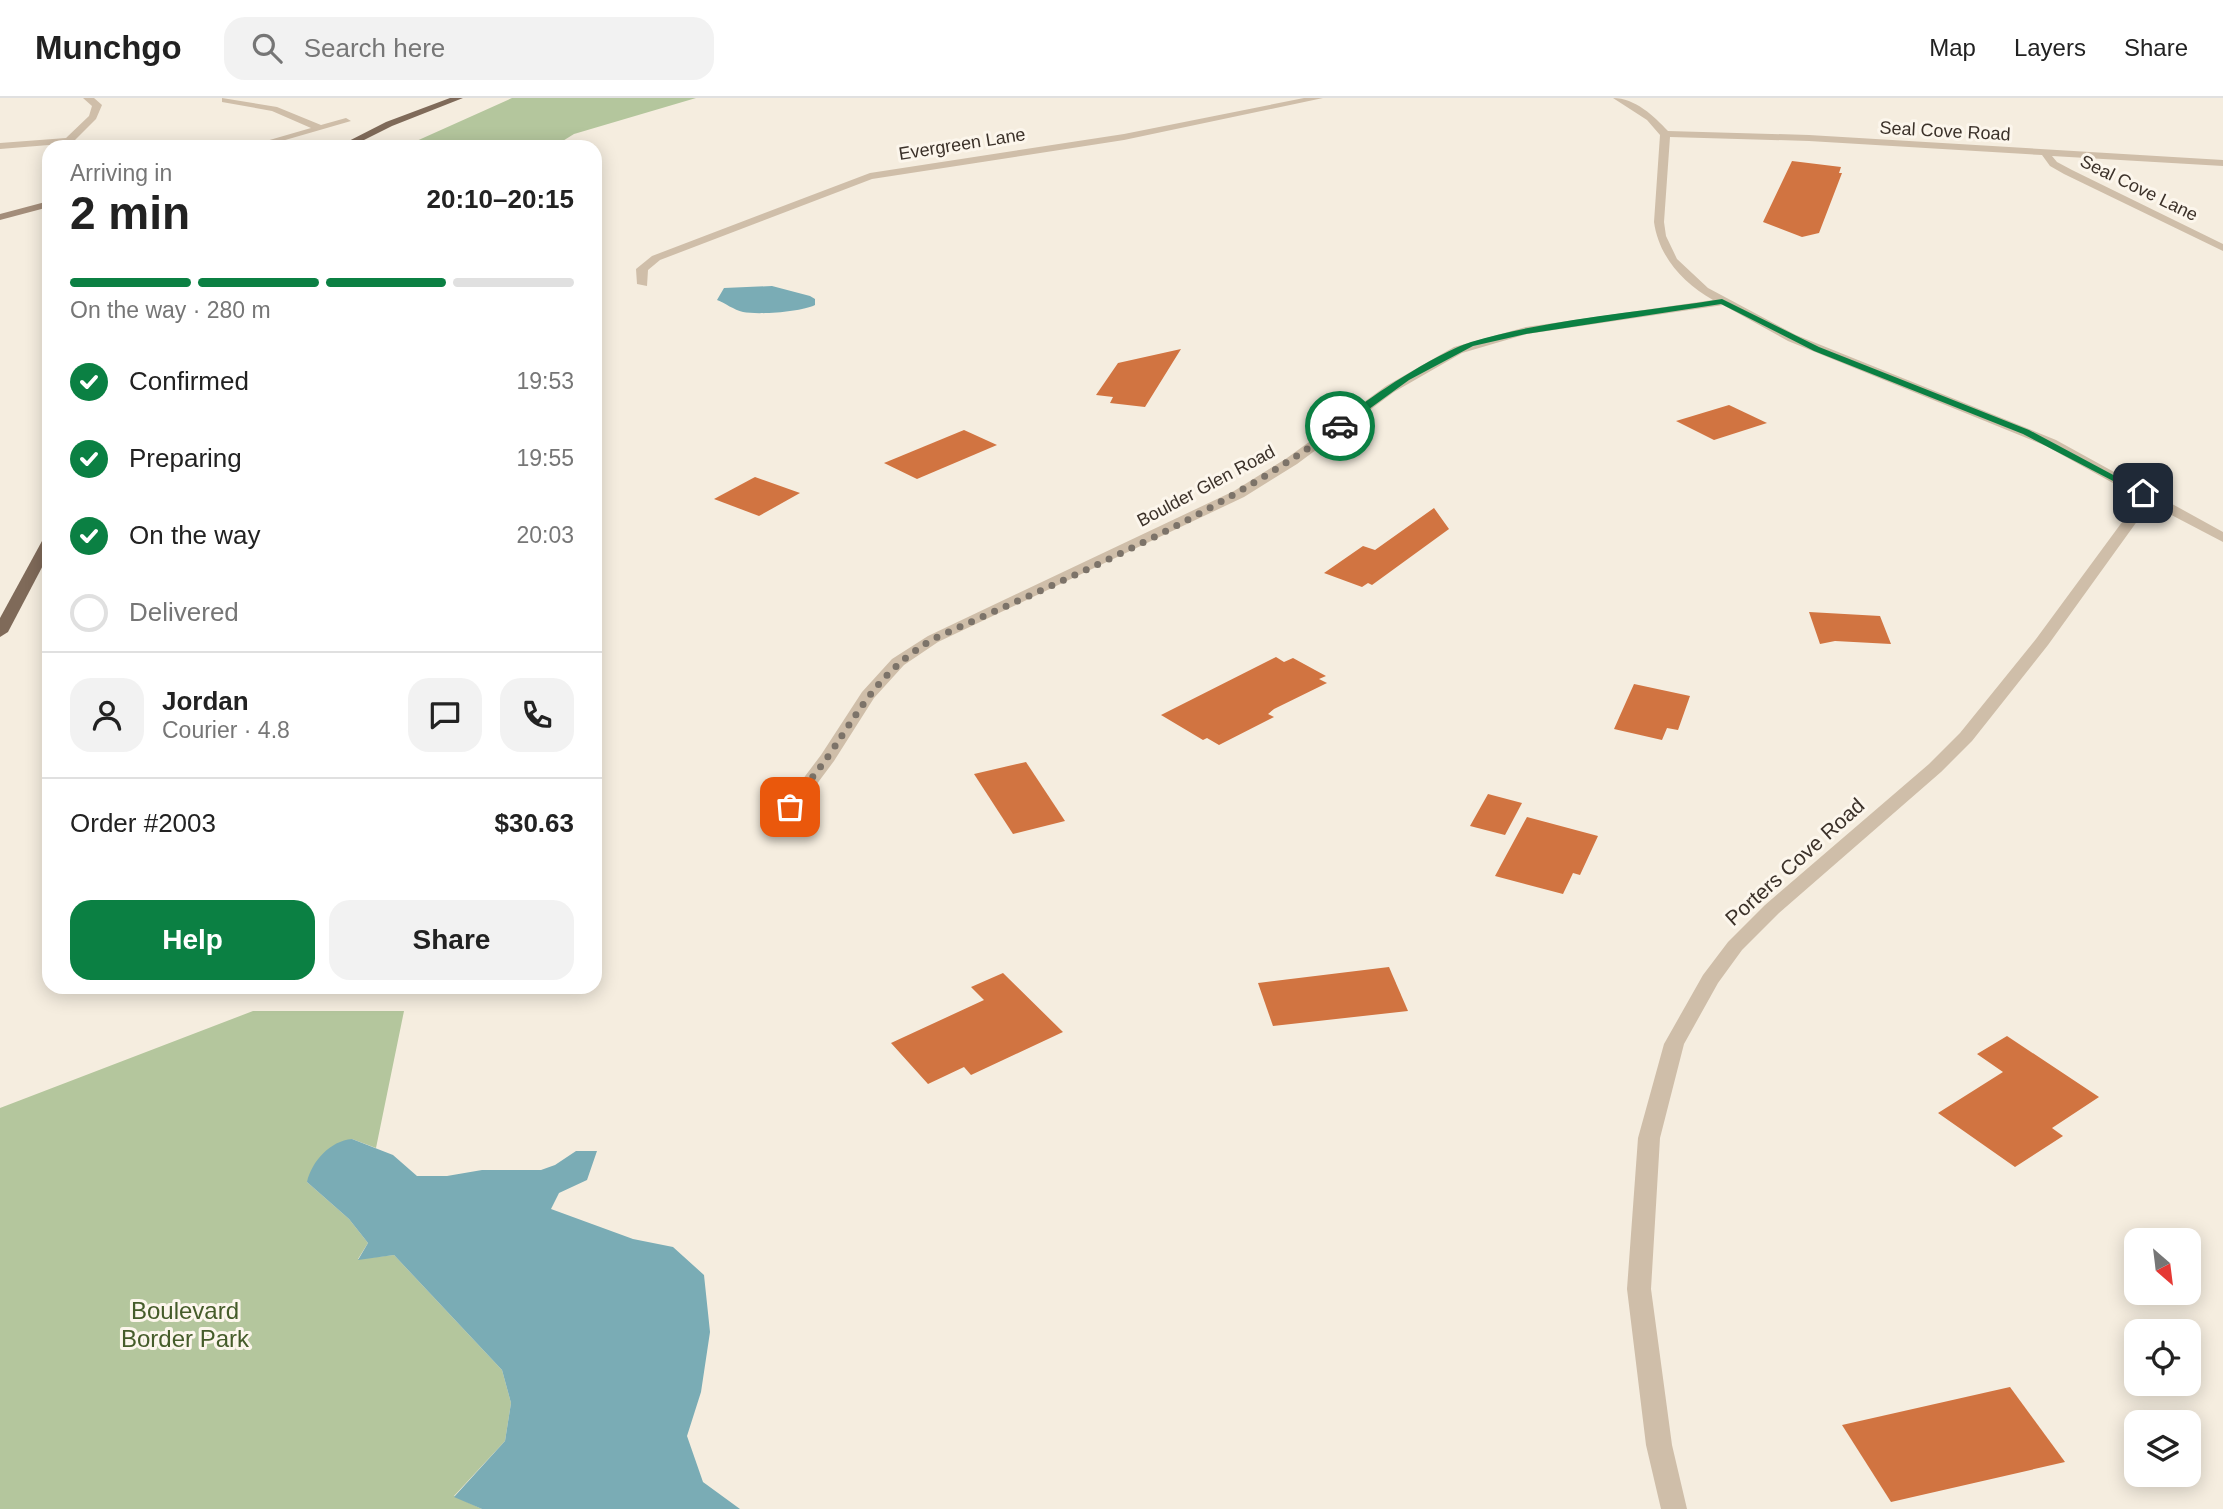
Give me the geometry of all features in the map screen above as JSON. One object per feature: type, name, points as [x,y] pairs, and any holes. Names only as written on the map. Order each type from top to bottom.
[{"type":"main road","points":[[356,140],[389,124],[458,98]]},
{"type":"main road","points":[[0,217],[42,206]]},
{"type":"main road","points":[[0,632],[42,554]]},
{"type":"street","points":[[68,140],[93,117],[97,105],[89,98]]},
{"type":"street","name":"Evergreen Lane","points":[[643,285],[642,269],[656,258],[870,176],[1147,133],[1318,98]]},
{"type":"street","points":[[1618,98],[1650,118],[1665,134],[1667,145],[1659,222],[1664,244],[1672,260],[1687,276],[1722,302],[1817,349],[2026,432],[2223,538]]},
{"type":"street","points":[[225,100],[274,109],[320,128]]},
{"type":"street","points":[[276,140],[346,121]]},
{"type":"street","name":"Seal Cove Road","points":[[1665,134],[1810,138],[2223,163]]},
{"type":"street","points":[[0,146],[42,144]]},
{"type":"street","name":"Seal Cove Lane","points":[[2045,152],[2053,164],[2223,248]]},
{"type":"street","name":"Boulder Glen Road","points":[[778,824],[828,757],[867,695],[898,662],[933,639],[1239,494],[1292,461],[1390,389],[1458,350],[1526,331],[1722,302]]},
{"type":"street","name":"Porters Cove Road","points":[[1674,1509],[1659,1445],[1639,1289],[1649,1138],[1674,1044],[1710,980],[1735,946],[1772,909],[1935,768],[1966,737],[2042,642],[2133,517],[2144,509],[2162,504]]},
{"type":"green space","points":[[512,98],[696,98],[574,134],[564,140],[419,140]]},
{"type":"green space","name":"Boulevard Border Park","points":[[253,1011],[404,1011],[376,1148],[352,1139],[307,1182],[349,1219],[368,1243],[358,1259],[394,1255],[502,1370],[511,1403],[505,1441],[454,1496],[482,1509],[0,1509],[0,1108]]},
{"type":"water","points":[[772,286],[810,296],[815,299],[815,305],[790,311],[750,313],[717,300],[724,288]]},
{"type":"water","points":[[352,1139],[393,1155],[417,1176],[447,1176],[482,1170],[541,1170],[555,1165],[576,1151],[597,1151],[587,1180],[559,1193],[551,1209],[633,1239],[673,1247],[704,1275],[710,1332],[701,1392],[687,1436],[703,1482],[740,1509],[482,1509],[454,1497],[505,1441],[511,1403],[502,1370],[394,1255],[358,1260],[368,1243],[349,1219],[307,1182],[309,1174],[323,1153],[336,1144]]},
{"type":"building","points":[[1792,161],[1841,167],[1839,173],[1842,173],[1819,233],[1802,237],[1763,222]]},
{"type":"building","points":[[1181,349],[1145,407],[1110,403],[1113,397],[1096,395],[1118,363]]},
{"type":"building","points":[[1729,405],[1767,423],[1714,440],[1676,421]]},
{"type":"building","points":[[964,430],[997,445],[917,479],[884,463]]},
{"type":"building","points":[[755,477],[800,493],[759,516],[714,499]]},
{"type":"building","points":[[1434,508],[1449,529],[1372,585],[1368,583],[1362,587],[1324,573],[1363,546],[1375,550]]},
{"type":"building","points":[[1809,612],[1880,616],[1891,644],[1835,641],[1820,644]]},
{"type":"building","points":[[1276,657],[1284,662],[1293,658],[1326,676],[1319,679],[1327,683],[1274,709],[1268,714],[1274,717],[1219,745],[1207,738],[1203,740],[1161,715]]},
{"type":"building","points":[[1634,684],[1690,696],[1678,730],[1667,728],[1662,740],[1614,729]]},
{"type":"building","points":[[1026,762],[1065,821],[1013,834],[974,774]]},
{"type":"building","points":[[1488,794],[1522,803],[1505,835],[1470,826]]},
{"type":"building","points":[[1527,817],[1598,836],[1580,875],[1573,873],[1563,894],[1495,876]]},
{"type":"building","points":[[1389,967],[1408,1011],[1273,1026],[1258,983]]},
{"type":"building","points":[[1003,973],[1063,1032],[971,1075],[964,1067],[928,1084],[891,1043],[984,1000],[971,987]]},
{"type":"building","points":[[2007,1036],[2099,1097],[2052,1128],[2063,1136],[2015,1167],[1938,1113],[2003,1072],[1977,1054]]},
{"type":"building","points":[[2010,1387],[2065,1462],[1891,1502],[1842,1425]]},
{"type":"way so far","points":[[790,807],[828,757],[867,695],[909,654],[933,639],[1219,505],[1292,461],[1340,426]]},
{"type":"route","points":[[1340,426],[1406,379],[1441,358],[1471,345],[1526,331],[1722,302],[1817,349],[2026,432],[2143,493]]}]
